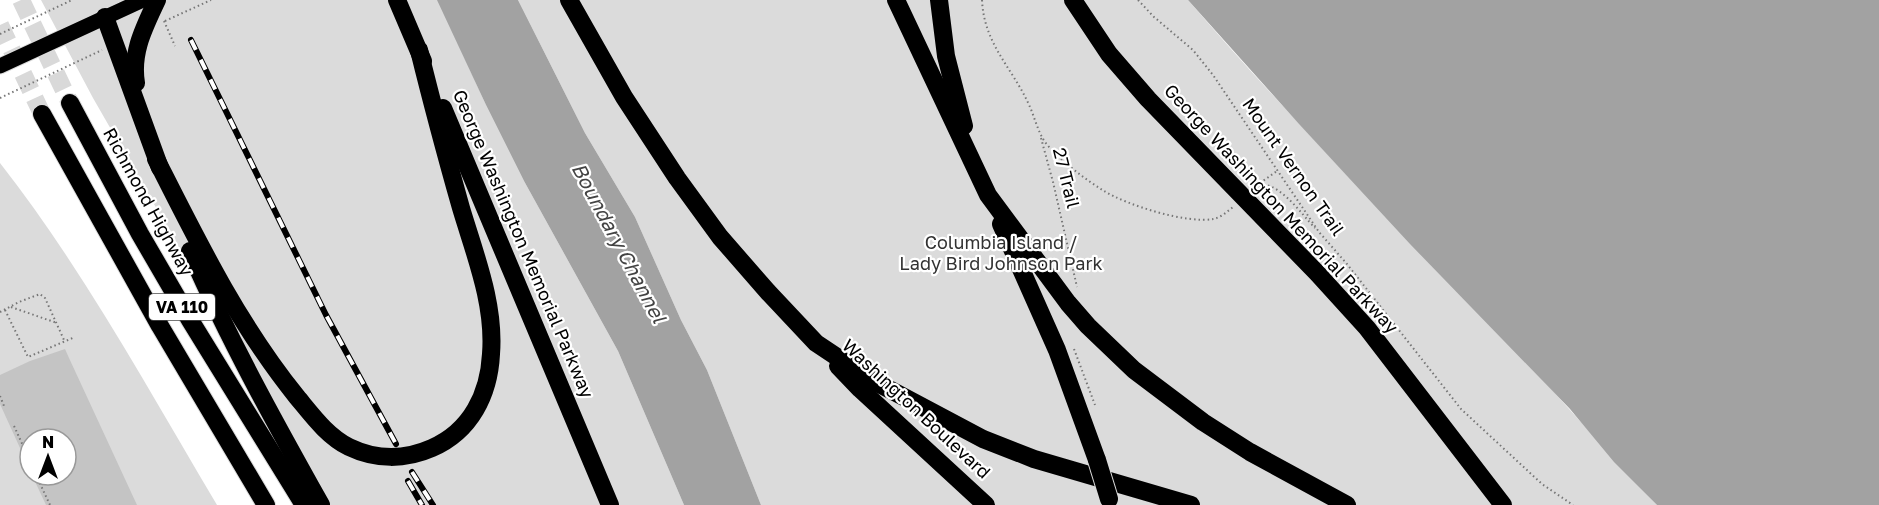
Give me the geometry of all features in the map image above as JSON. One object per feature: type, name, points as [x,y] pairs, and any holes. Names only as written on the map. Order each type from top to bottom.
[{"type":"highway","points":[[140,109],[134,70],[136,49],[157,0]]},
{"type":"highway","name":"George Washington Memorial Parkway","points":[[397,0],[610,505]]},
{"type":"highway","points":[[569,0],[624,97],[677,178],[720,237],[816,343],[870,379],[983,440],[1034,459],[1191,505]]},
{"type":"highway","points":[[897,0],[1057,350],[1110,502]]},
{"type":"highway","points":[[939,0],[946,56],[973,163]]},
{"type":"highway","name":"George Washington Memorial Parkway","points":[[1073,0],[1110,54],[1148,99],[1317,273],[1367,328],[1503,505]]},
{"type":"highway","points":[[105,17],[140,109],[182,234],[209,294],[261,397],[321,505]]},
{"type":"highway","points":[[156,159],[232,305],[267,358],[317,421],[336,439],[361,452],[401,457],[426,451],[451,437],[464,426],[474,411],[487,383],[492,339],[485,290],[442,141],[419,50]]},
{"type":"highway","name":"Richmond Highway","points":[[70,103],[146,244],[304,505]]},
{"type":"highway","name":"VA 110","points":[[42,114],[160,326],[266,505]]},
{"type":"highway","points":[[987,195],[1068,303],[1103,342],[1134,370],[1203,422],[1250,452],[1347,505]]},
{"type":"highway","name":"Washington Boulevard","points":[[816,343],[860,389],[986,505]]},
{"type":"main road","points":[[0,66],[142,0]]},
{"type":"path","points":[[0,33],[72,0]]},
{"type":"path","points":[[159,24],[211,0]]},
{"type":"path","points":[[982,0],[983,16],[992,44],[1020,87],[1041,136],[1048,147],[1062,159],[1105,192],[1147,209],[1198,220],[1214,219],[1237,204]]},
{"type":"path","name":"Mount Vernon Trail","points":[[1138,0],[1154,17],[1193,50],[1213,75],[1319,232],[1347,264],[1461,409],[1542,484],[1573,505]]},
{"type":"path","points":[[0,98],[110,46]]},
{"type":"path","name":"27 Trail","points":[[1041,136],[1078,291]]},
{"type":"path","points":[[1251,192],[1278,170]]},
{"type":"path","points":[[1258,185],[1269,185],[1278,189],[1319,232]]},
{"type":"path","points":[[0,312],[40,294],[45,298],[64,340]]},
{"type":"path","points":[[11,307],[57,324]]},
{"type":"path","points":[[5,310],[28,357],[75,336]]},
{"type":"path","points":[[0,396],[4,406]]},
{"type":"path","points":[[14,426],[18,435]]},
{"type":"path","points":[[42,487],[50,505]]},
{"type":"green space","points":[[41,0],[438,0],[524,181],[618,351],[684,505],[327,505],[93,98]]},
{"type":"green space","name":"Columbia Island / Lady Bird Johnson Park","points":[[518,0],[1188,0],[1317,143],[1538,375],[1657,505],[761,505],[707,370],[681,320],[635,217],[585,133]]},
{"type":"green space","points":[[0,163],[87,287],[217,505],[0,505]]},
{"type":"water","name":"Boundary Channel","points":[[437,0],[518,0],[585,133],[635,217],[681,320],[707,370],[761,505],[684,505],[618,351],[524,181]]},
{"type":"water","points":[[1188,0],[1879,0],[1879,505],[1657,505],[1614,462],[1570,409],[1410,244]]},
{"type":"building","points":[[65,349],[137,505],[46,505],[38,487],[78,487],[78,427],[18,427],[18,444],[0,404],[0,375],[30,361]]},
{"type":"tunnel","points":[[21,0],[70,103]]},
{"type":"tunnel","points":[[0,25],[42,114]]},
{"type":"railway","points":[[191,40],[326,315],[396,444]]},
{"type":"railway","points":[[412,472],[433,505]]},
{"type":"railway","points":[[408,481],[422,505]]}]
